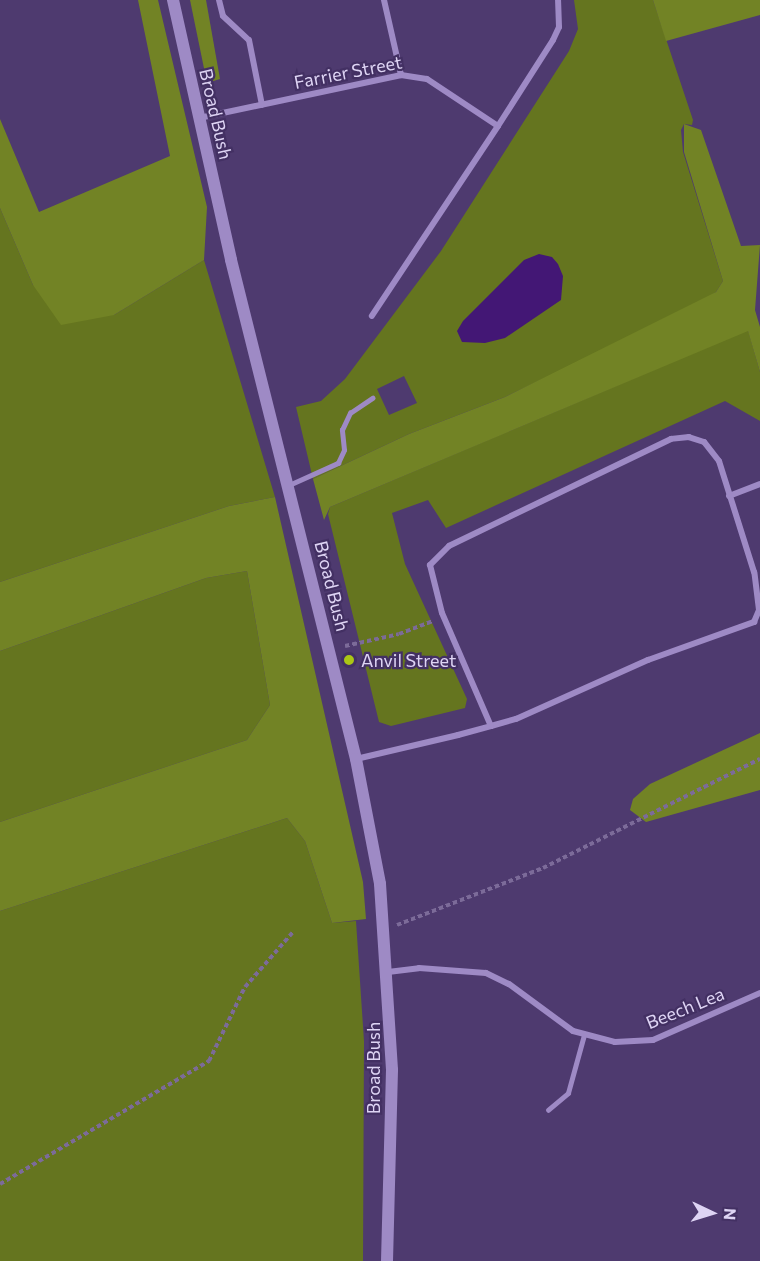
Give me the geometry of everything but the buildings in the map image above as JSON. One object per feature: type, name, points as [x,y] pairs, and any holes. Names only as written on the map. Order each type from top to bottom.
[{"type":"main road","name":"Broad Bush","points":[[173,0],[198,118],[356,759],[385,929],[392,1082],[387,1261]]},
{"type":"street","points":[[219,0],[223,16],[249,40],[262,105]]},
{"type":"street","points":[[384,0],[401,75]]},
{"type":"street","points":[[372,316],[553,40],[559,27],[558,0]]},
{"type":"street","name":"Farrier Street","points":[[198,118],[401,75],[428,79],[498,126]]},
{"type":"street","points":[[356,759],[492,726],[541,710],[657,656],[754,622],[759,609],[754,572],[718,461],[704,442],[689,437],[671,439],[439,554],[430,565],[443,616],[492,726]]},
{"type":"street","points":[[729,496],[760,484]]},
{"type":"street","name":"Beech Lea","points":[[388,972],[450,969],[498,977],[556,1021],[584,1035],[615,1042],[652,1040],[760,993]]},
{"type":"lane","points":[[290,485],[338,463],[344,450],[342,430],[350,413],[372,398]]},
{"type":"lane","points":[[548,1110],[568,1093],[584,1035]]},
{"type":"path","points":[[329,649],[399,634],[443,616]]},
{"type":"path","points":[[385,929],[543,868],[760,759]]},
{"type":"path","points":[[0,1184],[209,1061],[245,987],[293,932]]},
{"type":"green space","points":[[138,0],[158,0],[207,207],[204,260],[114,315],[61,325],[33,285],[0,208],[0,119],[39,212],[170,156]]},
{"type":"green space","points":[[190,0],[206,0],[220,79],[207,83]]},
{"type":"green space","points":[[574,0],[653,0],[693,120],[692,125],[684,124],[681,130],[683,152],[723,281],[716,292],[699,304],[505,397],[409,434],[313,479],[296,407],[321,401],[345,379],[441,251],[569,51],[578,29]],"holes":[[[404,376],[417,403],[389,415],[377,389]]]},
{"type":"green space","points":[[653,0],[760,0],[760,15],[666,41]]},
{"type":"green space","points":[[684,124],[701,130],[741,246],[760,245],[755,310],[760,327],[760,372],[748,331],[330,507],[324,520],[313,479],[409,434],[505,397],[716,292],[723,281],[684,152]]},
{"type":"green space","points":[[0,208],[33,285],[114,315],[204,260],[275,497],[229,506],[0,582]]},
{"type":"green space","points":[[748,330],[760,372],[760,421],[725,401],[446,528],[428,500],[392,513],[405,564],[467,699],[465,708],[391,726],[379,722],[328,514],[330,507]]},
{"type":"green space","points":[[275,497],[363,882],[366,919],[332,923],[305,841],[287,818],[0,911],[0,822],[247,740],[270,705],[247,571],[206,578],[0,651],[0,582],[229,506]]},
{"type":"green space","points":[[247,571],[270,705],[247,740],[0,822],[0,651],[206,578]]},
{"type":"green space","points":[[760,733],[760,790],[646,822],[630,810],[633,799],[650,784]]},
{"type":"green space","points":[[287,818],[305,841],[332,923],[356,921],[364,1041],[363,1261],[0,1261],[0,911]]},
{"type":"shaded area","points":[[539,254],[552,257],[558,264],[563,276],[561,300],[505,338],[485,343],[462,342],[457,331],[463,321],[524,260]]},
{"type":"place","name":"Anvil Street","points":[[349,660]]}]
